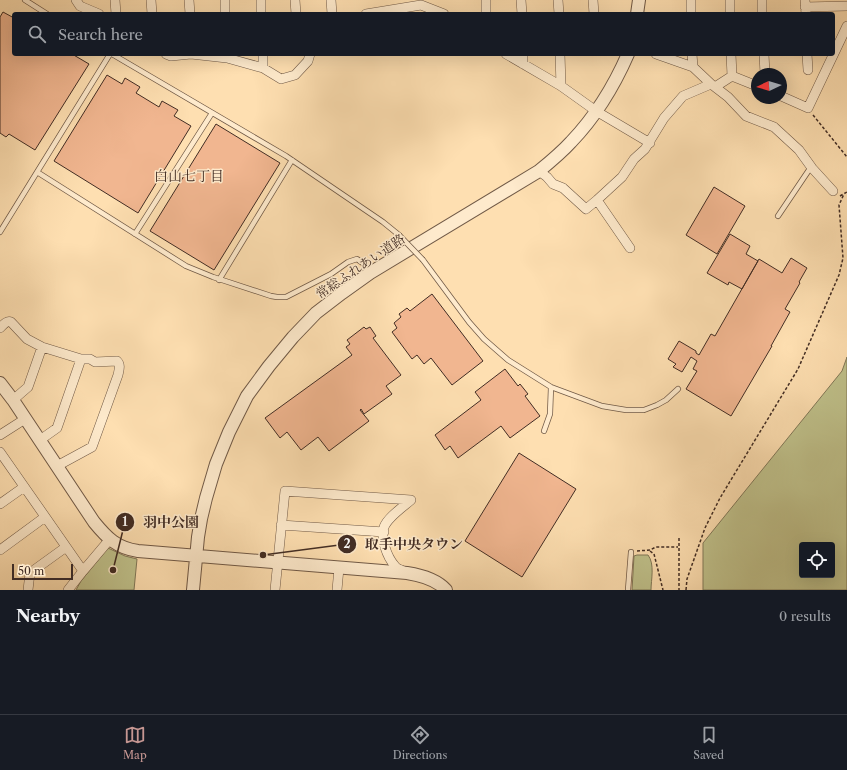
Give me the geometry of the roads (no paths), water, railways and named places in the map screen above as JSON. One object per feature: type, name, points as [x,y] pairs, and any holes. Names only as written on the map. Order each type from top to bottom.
[{"type":"street","points":[[76,0],[80,6],[94,12]]},
{"type":"street","points":[[115,0],[116,12]]},
{"type":"street","points":[[151,0],[152,12]]},
{"type":"street","points":[[189,0],[190,12]]},
{"type":"street","points":[[225,0],[225,12]]},
{"type":"street","points":[[261,0],[261,12]]},
{"type":"street","points":[[295,0],[296,12]]},
{"type":"street","points":[[331,0],[332,12]]},
{"type":"street","points":[[486,0],[486,12]]},
{"type":"street","points":[[521,0],[522,12]]},
{"type":"street","points":[[558,0],[559,12]]},
{"type":"street","points":[[593,0],[594,12]]},
{"type":"street","points":[[638,12],[639,0]]},
{"type":"street","points":[[691,0],[691,12]]},
{"type":"street","points":[[730,0],[730,12]]},
{"type":"street","points":[[762,0],[762,12]]},
{"type":"street","points":[[378,12],[421,5],[439,12]]},
{"type":"street","points":[[805,7],[847,6]]},
{"type":"street","points":[[835,51],[847,26]]},
{"type":"street","points":[[226,56],[263,68],[281,79],[295,75],[308,61],[309,56]]},
{"type":"street","points":[[263,56],[263,68]]},
{"type":"street","points":[[509,56],[561,86],[596,111],[650,143]]},
{"type":"street","points":[[523,56],[523,64]]},
{"type":"street","points":[[560,56],[561,86]]},
{"type":"street","name":"常総ふれあい道路","points":[[193,590],[201,519],[216,464],[229,432],[247,396],[269,366],[293,337],[316,313],[342,293],[370,273],[539,171],[556,157],[572,142],[596,111],[611,89],[627,56]]},
{"type":"street","points":[[662,56],[693,66],[713,86],[728,97],[746,116],[774,127],[799,150],[811,167],[833,192]]},
{"type":"street","points":[[692,56],[693,66]]},
{"type":"street","points":[[731,56],[732,76]]},
{"type":"street","points":[[764,56],[765,68]]},
{"type":"street","points":[[807,56],[808,70]]},
{"type":"street","points":[[787,99],[808,108],[833,56]]},
{"type":"street","points":[[539,171],[553,184],[563,188],[586,209],[622,177],[634,159],[650,143],[664,118],[683,96],[713,86],[732,76],[751,84]]},
{"type":"street","points":[[597,200],[630,248]]},
{"type":"street","points":[[0,328],[8,321],[11,322],[27,339],[42,347],[81,359],[90,359],[95,362],[117,361],[120,365],[118,375],[92,447],[57,466]]},
{"type":"street","points":[[13,400],[28,387],[42,347]]},
{"type":"street","points":[[40,440],[57,428],[81,359]]},
{"type":"street","points":[[0,382],[94,522],[101,531],[119,546],[128,550],[407,573],[432,580],[446,590]]},
{"type":"street","points":[[0,436],[25,419]]},
{"type":"street","points":[[1,457],[83,571]]},
{"type":"street","points":[[0,504],[24,487]]},
{"type":"street","points":[[275,590],[285,491],[411,500],[391,517],[384,527],[384,543],[391,560],[395,566],[407,573]]},
{"type":"street","points":[[0,550],[45,517]]},
{"type":"street","points":[[281,525],[384,532]]},
{"type":"street","points":[[68,590],[110,539]]},
{"type":"street","points":[[28,590],[30,573],[66,547]]},
{"type":"street","points":[[337,590],[339,568]]},
{"type":"lane","points":[[25,0],[44,12]]},
{"type":"lane","points":[[0,232],[110,56]]},
{"type":"lane","points":[[114,56],[292,160],[383,222],[399,235],[423,260],[469,322],[484,339],[508,360],[551,387],[602,406],[626,410],[644,410],[657,405],[666,400],[678,389]]},
{"type":"lane","points":[[135,234],[212,113]]},
{"type":"lane","points":[[219,280],[292,160]]},
{"type":"lane","points":[[778,216],[811,167]]},
{"type":"lane","points":[[37,172],[186,266],[219,280],[271,296],[286,297],[331,274],[348,262],[356,259],[364,264],[370,273]]},
{"type":"lane","points":[[544,431],[550,414],[551,387]]},
{"type":"lane","points":[[628,590],[631,552]]},
{"type":"place","name":"取手中央タウン","points":[[263,555]]},
{"type":"place","name":"羽中公園","points":[[113,570]]},
{"type":"district","name":"白山七丁目","points":[[189,176]]}]
